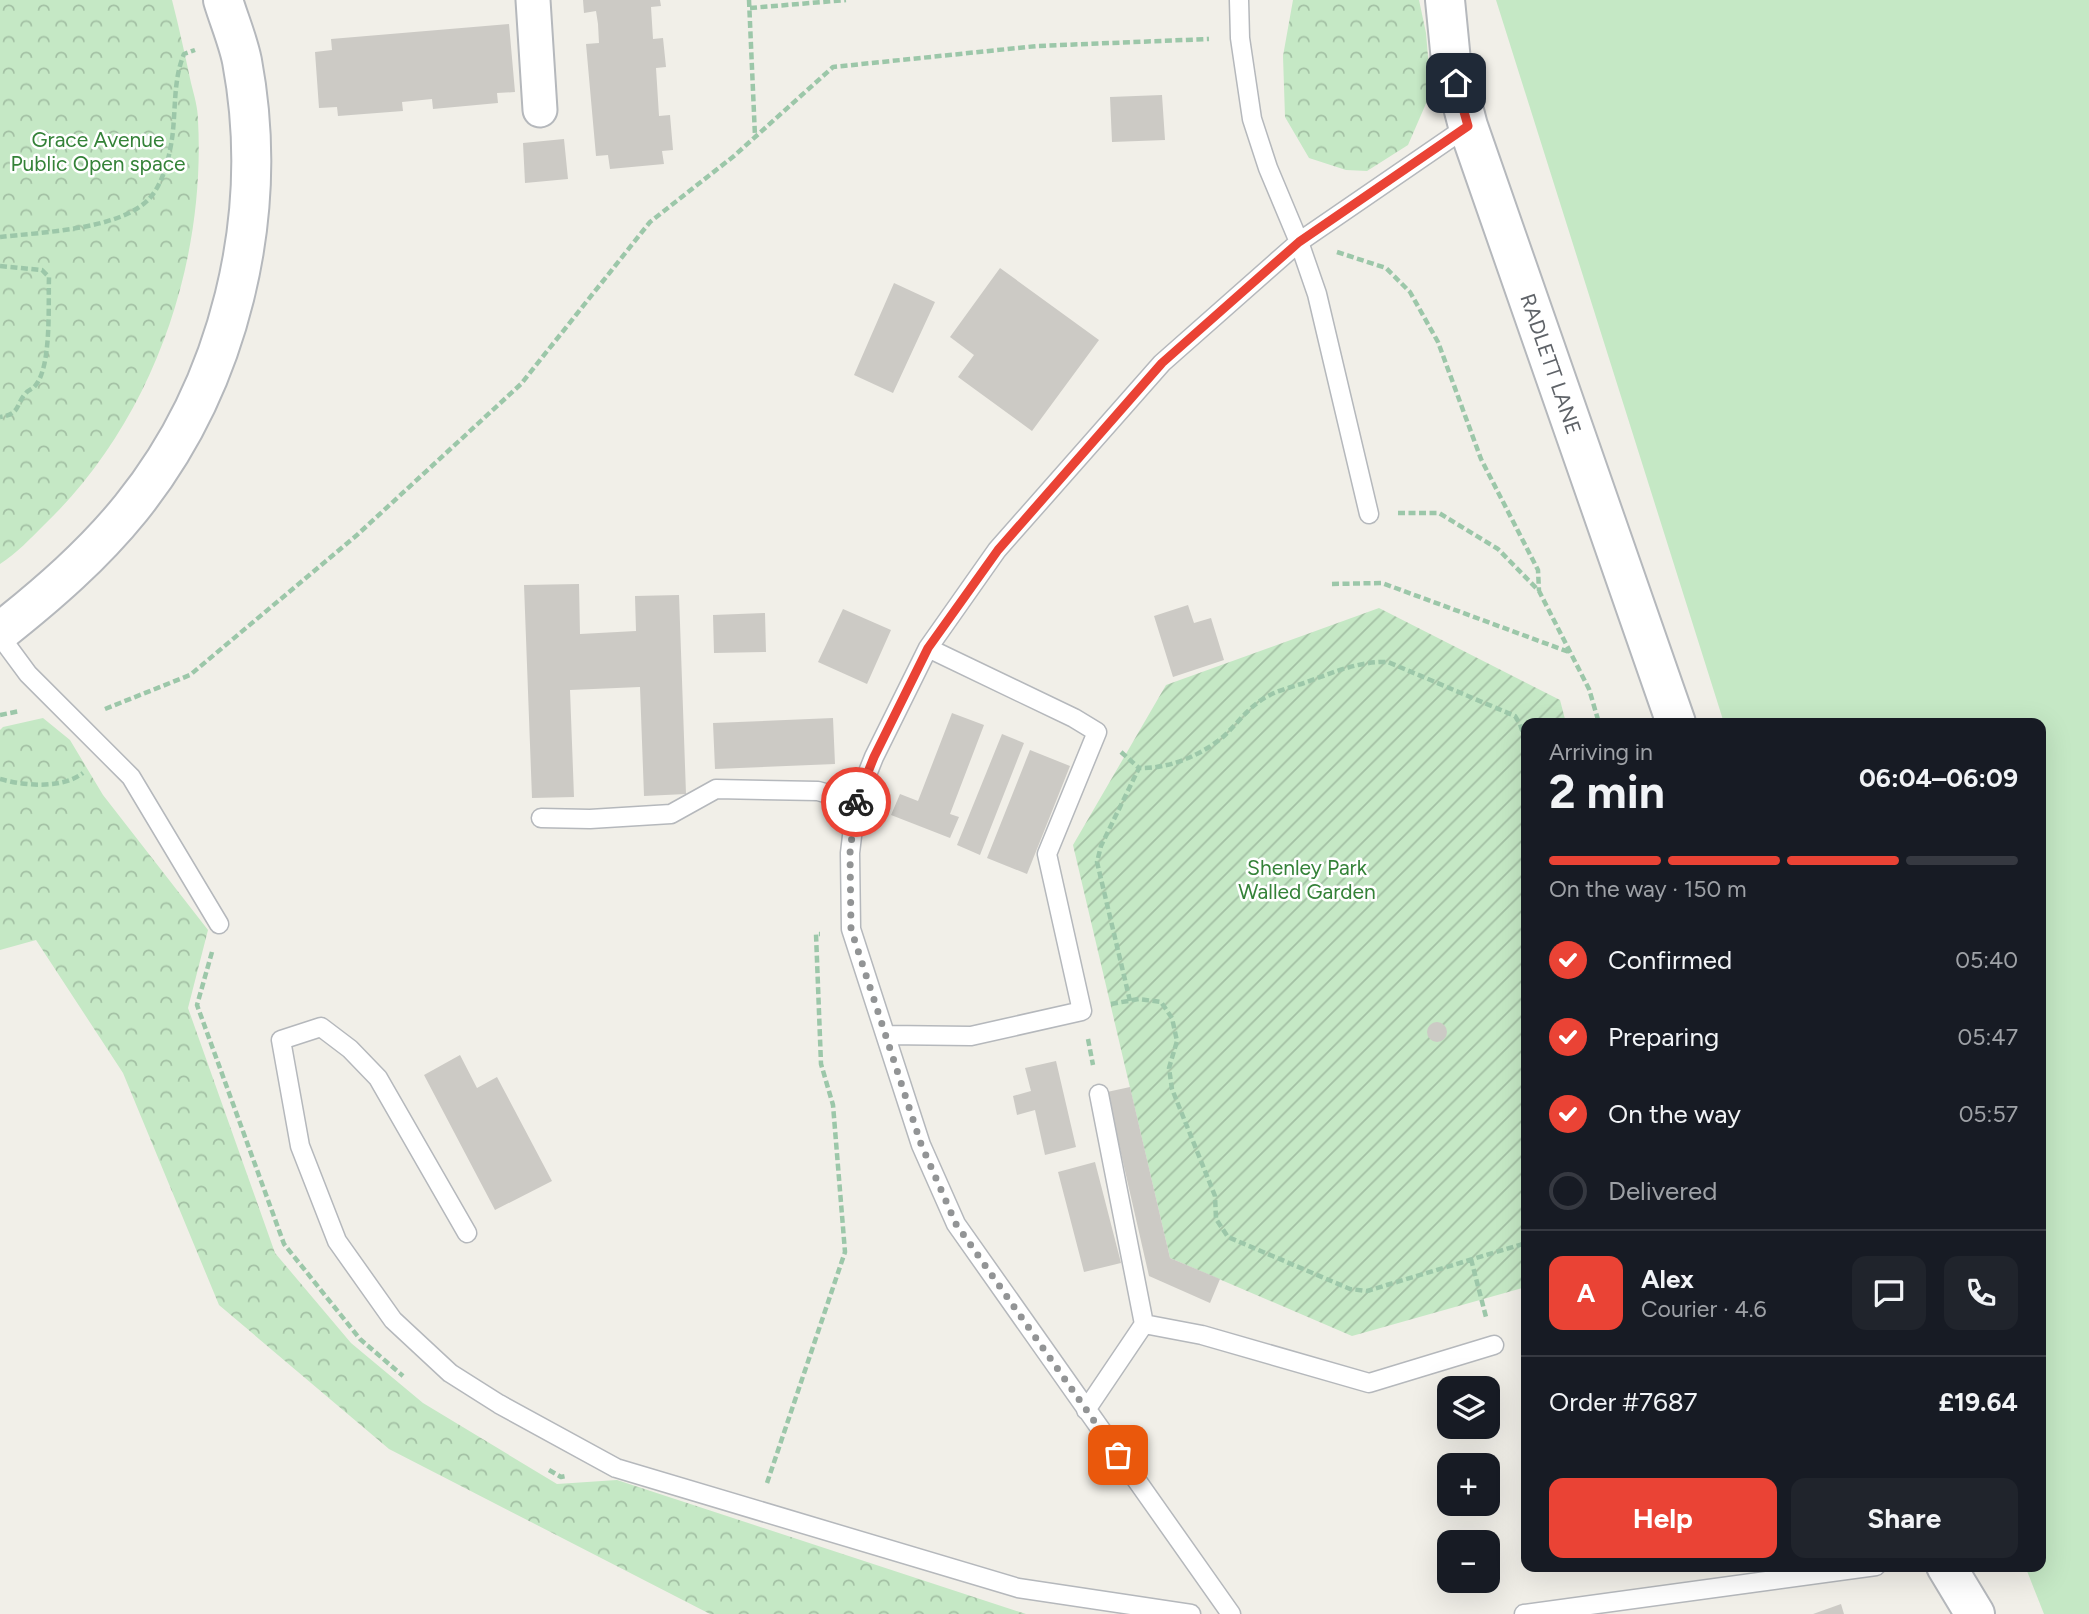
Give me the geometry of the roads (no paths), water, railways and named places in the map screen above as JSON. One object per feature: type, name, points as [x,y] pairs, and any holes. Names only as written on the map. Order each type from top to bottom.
[{"type":"street","points":[[0,634],[74,570],[132,506],[173,448],[204,388],[224,338],[241,266],[250,189],[249,119],[242,60],[223,0]]},
{"type":"street","points":[[533,0],[540,110]]},
{"type":"street","name":"RADLETT LANE","points":[[1445,0],[1451,61],[1468,126],[1674,718]]},
{"type":"street","points":[[1950,1572],[1975,1614]]},
{"type":"lane","points":[[1239,0],[1240,38],[1252,119],[1317,294],[1369,514]]},
{"type":"lane","points":[[1231,1614],[956,1224],[921,1144],[851,929],[850,853],[856,803],[874,757],[928,648],[998,550],[1162,363],[1299,242],[1468,126]]},
{"type":"lane","points":[[0,634],[28,674],[131,777],[219,924]]},
{"type":"lane","points":[[887,1035],[971,1036],[1082,1011],[1047,854],[1097,732],[1074,718],[928,648]]},
{"type":"lane","points":[[541,818],[590,819],[671,814],[716,789],[818,791],[856,803]]},
{"type":"lane","points":[[467,1233],[378,1078],[350,1049],[321,1027],[281,1040],[300,1146],[337,1241],[393,1320],[450,1373],[499,1404],[616,1468],[1018,1588],[1191,1614]]},
{"type":"lane","points":[[1086,1410],[1144,1324],[1098,1094]]},
{"type":"lane","points":[[1144,1324],[1202,1335],[1368,1383],[1494,1345]]},
{"type":"lane","points":[[1524,1614],[1832,1572]]},
{"type":"park label","name":"Grace Avenue Public Open space","points":[[98,151]]},
{"type":"park label","name":"Shenley Park Walled Garden","points":[[1307,879]]}]
